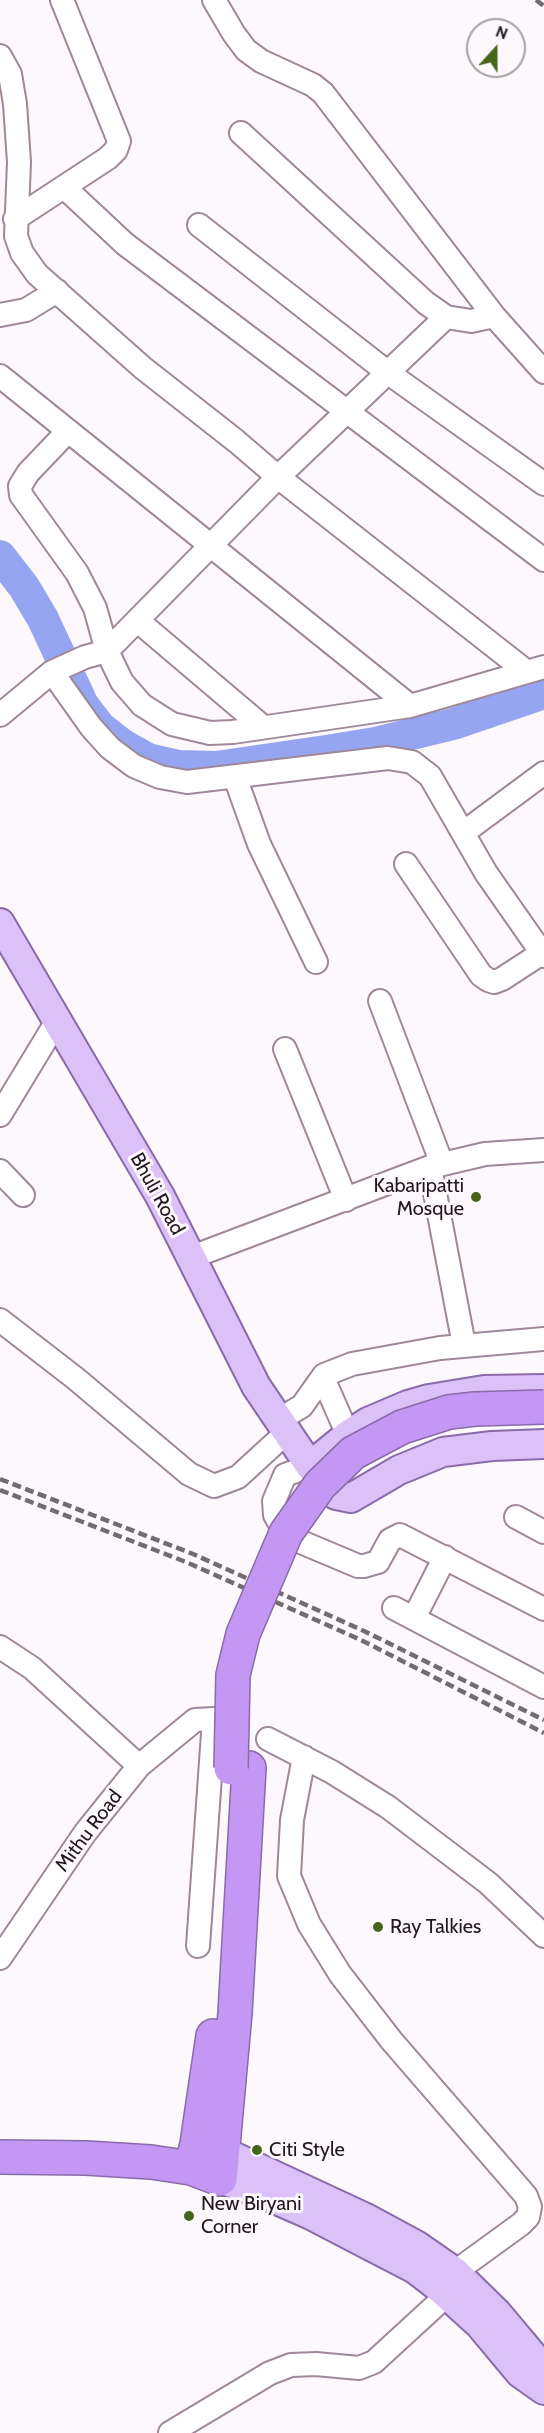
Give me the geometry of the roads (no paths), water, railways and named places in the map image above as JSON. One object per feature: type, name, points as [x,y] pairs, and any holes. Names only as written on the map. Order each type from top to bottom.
[{"type":"highway","points":[[240,1768],[233,1675],[243,1634],[286,1533],[320,1485],[353,1453],[402,1427],[458,1411],[544,1407]]},
{"type":"highway","points":[[208,2161],[217,2002],[227,1880],[240,1768],[259,1649],[276,1598],[290,1567],[326,1507],[348,1482],[393,1449],[421,1437],[456,1428],[504,1423],[544,1423]]},
{"type":"highway","points":[[0,2140],[143,2141],[208,2161]]},
{"type":"highway","points":[[0,2157],[208,2161]]},
{"type":"main road","name":"Bhuli Road","points":[[0,923],[160,1196],[256,1386],[310,1467],[336,1495],[351,1498],[399,1470],[442,1452],[492,1446],[544,1444]]},
{"type":"main road","points":[[310,1467],[348,1435],[385,1414],[429,1399],[484,1390],[544,1389]]},
{"type":"main road","points":[[208,2161],[261,2193],[354,2235],[415,2269],[451,2283],[488,2319],[532,2369],[544,2390]]},
{"type":"street","points":[[15,219],[108,158],[116,150],[118,141],[62,0]]},
{"type":"street","points":[[214,0],[246,50],[276,69],[313,85],[323,93],[494,316],[544,372]]},
{"type":"street","points":[[0,56],[10,74],[15,104],[19,162],[16,237],[22,253],[37,274],[144,368],[278,477],[536,670]]},
{"type":"street","points":[[241,133],[426,303],[446,317],[471,321],[494,316]]},
{"type":"street","points":[[64,187],[125,244],[544,560]]},
{"type":"street","points":[[199,225],[387,372],[544,484]]},
{"type":"street","points":[[0,315],[26,310],[57,291]]},
{"type":"street","points":[[0,715],[55,671],[85,657],[107,651],[278,477],[446,317]]},
{"type":"street","points":[[0,376],[410,706]]},
{"type":"street","points":[[68,431],[28,473],[20,486],[21,495],[77,573],[95,608],[107,651],[122,682],[142,705],[172,724],[210,733],[410,706],[536,670]]},
{"type":"street","points":[[138,621],[263,727]]},
{"type":"street","points":[[55,671],[91,727],[110,748],[134,766],[160,777],[187,782],[388,758],[411,762],[430,776],[486,873],[541,946],[502,979],[494,982],[488,980],[481,975],[406,864]]},
{"type":"street","points":[[463,833],[544,773]]},
{"type":"street","points":[[235,777],[259,844],[316,962]]},
{"type":"street","points":[[380,1001],[436,1166],[464,1345]]},
{"type":"street","points":[[0,1115],[57,1021]]},
{"type":"street","points":[[285,1049],[346,1200]]},
{"type":"street","points":[[192,1257],[436,1166],[485,1154],[544,1150]]},
{"type":"street","points":[[0,1171],[23,1195]]},
{"type":"street","points":[[0,1320],[75,1378],[189,1474],[214,1486],[238,1477],[302,1406],[323,1378],[333,1370],[352,1364],[464,1345],[544,1339]]},
{"type":"street","points":[[323,1378],[348,1435]]},
{"type":"street","points":[[310,1467],[285,1475],[274,1501],[275,1515],[280,1524],[301,1542],[358,1566],[372,1565],[378,1562],[390,1540],[400,1534],[544,1609]]},
{"type":"street","points":[[516,1517],[544,1532]]},
{"type":"street","points":[[414,1618],[445,1557]]},
{"type":"street","points":[[394,1608],[544,1687]]},
{"type":"street","points":[[0,1647],[32,1668],[139,1766]]},
{"type":"street","name":"Mithu Road","points":[[3,1944],[85,1833],[139,1766],[195,1720],[214,1719],[198,1946]]},
{"type":"street","points":[[268,1740],[304,1757],[388,1807],[488,1883],[544,1936]]},
{"type":"street","points":[[170,2433],[270,2373],[291,2365],[316,2364],[359,2368],[374,2361],[451,2283],[521,2224],[528,2217],[530,2207],[526,2196],[391,2040],[340,1974],[309,1924],[289,1876],[292,1820],[304,1757]]},
{"type":"waterway","points":[[0,556],[24,587],[43,619],[83,705],[100,727],[123,745],[148,759],[179,766],[216,767],[375,743],[453,724],[544,693]]},
{"type":"railway","points":[[536,0],[544,6]]},
{"type":"railway","points":[[0,1479],[193,1554],[364,1631],[544,1720]]},
{"type":"railway","points":[[0,1490],[186,1562],[361,1640],[544,1733]]},
{"type":"place","name":"Kabaripatti Mosque","points":[[476,1197]]},
{"type":"place","name":"Ray Talkies","points":[[378,1927]]},
{"type":"place","name":"Citi Style","points":[[257,2150]]},
{"type":"place","name":"New Biryani Corner","points":[[189,2216]]}]
